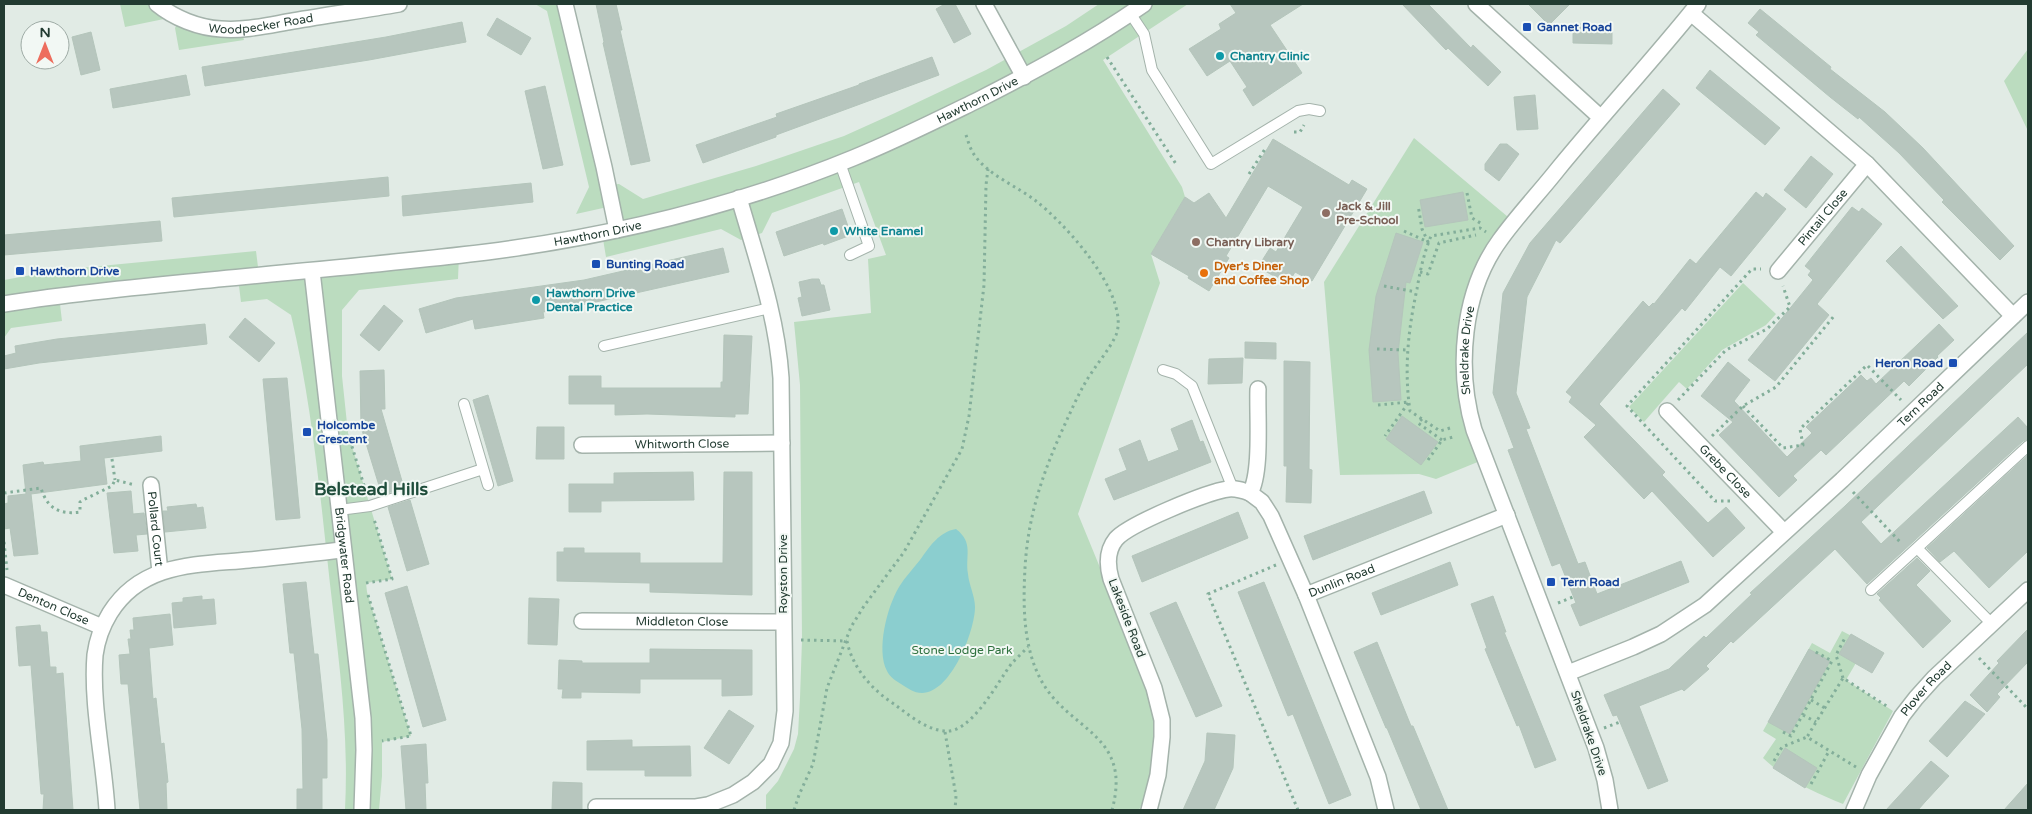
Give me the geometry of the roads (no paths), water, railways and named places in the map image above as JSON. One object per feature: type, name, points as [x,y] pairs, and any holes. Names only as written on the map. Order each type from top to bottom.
[{"type":"street","name":"Woodpecker Road","points":[[157,4],[168,12],[193,24],[230,30],[399,4]]},
{"type":"street","points":[[565,4],[617,230]]},
{"type":"street","points":[[984,4],[1024,77]]},
{"type":"street","name":"Hawthorn Drive","points":[[4,304],[101,291],[489,252],[617,230],[739,198],[840,163],[894,141],[1024,77],[1099,34],[1144,4]]},
{"type":"street","points":[[1476,4],[1600,117]]},
{"type":"street","points":[[1695,8],[1867,164],[2013,316]]},
{"type":"street","name":"Sheldrake Drive","points":[[1610,810],[1605,780],[1596,748],[1474,430],[1466,397],[1464,364],[1471,304],[1479,280],[1500,240],[1600,117],[1695,8]]},
{"type":"street","name":"Pintail Close","points":[[1778,270],[1867,164]]},
{"type":"street","name":"Royston Drive","points":[[596,806],[696,807],[708,805],[733,795],[762,774],[777,753],[783,733],[785,711],[780,355],[770,308],[739,198]]},
{"type":"street","name":"Bridgwater Road","points":[[312,270],[362,718],[364,750],[362,810]]},
{"type":"street","name":"Tern Road","points":[[1568,673],[1633,647],[1684,620],[1723,589],[1842,480],[2028,302]]},
{"type":"street","points":[[1258,389],[1255,478],[1250,493],[1267,508],[1306,595]]},
{"type":"street","name":"Grebe Close","points":[[1667,411],[1784,532]]},
{"type":"street","name":"Whitworth Close","points":[[582,444],[782,443]]},
{"type":"street","name":"Pollard Court","points":[[151,487],[160,572]]},
{"type":"street","name":"Lakeside Road","points":[[1148,810],[1158,775],[1162,744],[1162,720],[1154,688],[1111,578],[1108,566],[1109,553],[1117,538],[1135,524],[1210,494],[1232,489],[1250,493]]},
{"type":"street","name":"Dunlin Road","points":[[1386,810],[1378,777],[1306,595],[1507,516]]},
{"type":"street","points":[[107,810],[95,680],[96,653],[102,627],[115,605],[129,590],[149,576],[160,572],[204,564],[344,550]]},
{"type":"street","name":"Denton Close","points":[[6,580],[102,627]]},
{"type":"street","name":"Plover Road","points":[[1854,810],[1869,775],[1902,716],[1934,678],[2028,590]]},
{"type":"street","name":"Middleton Close","points":[[582,622],[783,622]]},
{"type":"lane","points":[[1130,13],[1144,34],[1152,70],[1211,164],[1298,112],[1309,108],[1320,111]]},
{"type":"lane","points":[[840,163],[869,246],[850,255]]},
{"type":"lane","points":[[604,346],[770,308]]},
{"type":"lane","points":[[1163,370],[1176,374],[1192,386],[1232,489]]},
{"type":"lane","points":[[464,404],[488,485]]},
{"type":"lane","points":[[1870,590],[2028,446]]},
{"type":"lane","points":[[339,510],[370,506],[483,469]]},
{"type":"lane","points":[[1914,551],[1992,623]]},
{"type":"water","points":[[956,529],[965,539],[968,550],[967,567],[975,607],[971,631],[952,672],[943,683],[933,690],[922,693],[916,692],[895,680],[887,671],[883,652],[884,629],[895,595],[906,576],[935,540],[945,533]]},
{"type":"place","name":"Gannet Road","points":[[1527,27]]},
{"type":"place","name":"Chantry Clinic","points":[[1220,56]]},
{"type":"place","name":"Jack & Jill Pre-School","points":[[1326,213]]},
{"type":"place","name":"White Enamel","points":[[834,231]]},
{"type":"place","name":"Chantry Library","points":[[1196,242]]},
{"type":"place","name":"Bunting Road","points":[[596,264]]},
{"type":"place","name":"Hawthorn Drive","points":[[20,271]]},
{"type":"place","name":"Dyer's Diner and Coffee Shop","points":[[1204,273]]},
{"type":"place","name":"Hawthorn Drive Dental Practice","points":[[536,300]]},
{"type":"place","name":"Heron Road","points":[[1953,363]]},
{"type":"place","name":"Holcombe Crescent","points":[[307,432]]},
{"type":"place","name":"Tern Road","points":[[1551,582]]},
{"type":"district","name":"Belstead Hills","points":[[371,489]]},
{"type":"park label","name":"Stone Lodge Park","points":[[962,650]]}]
